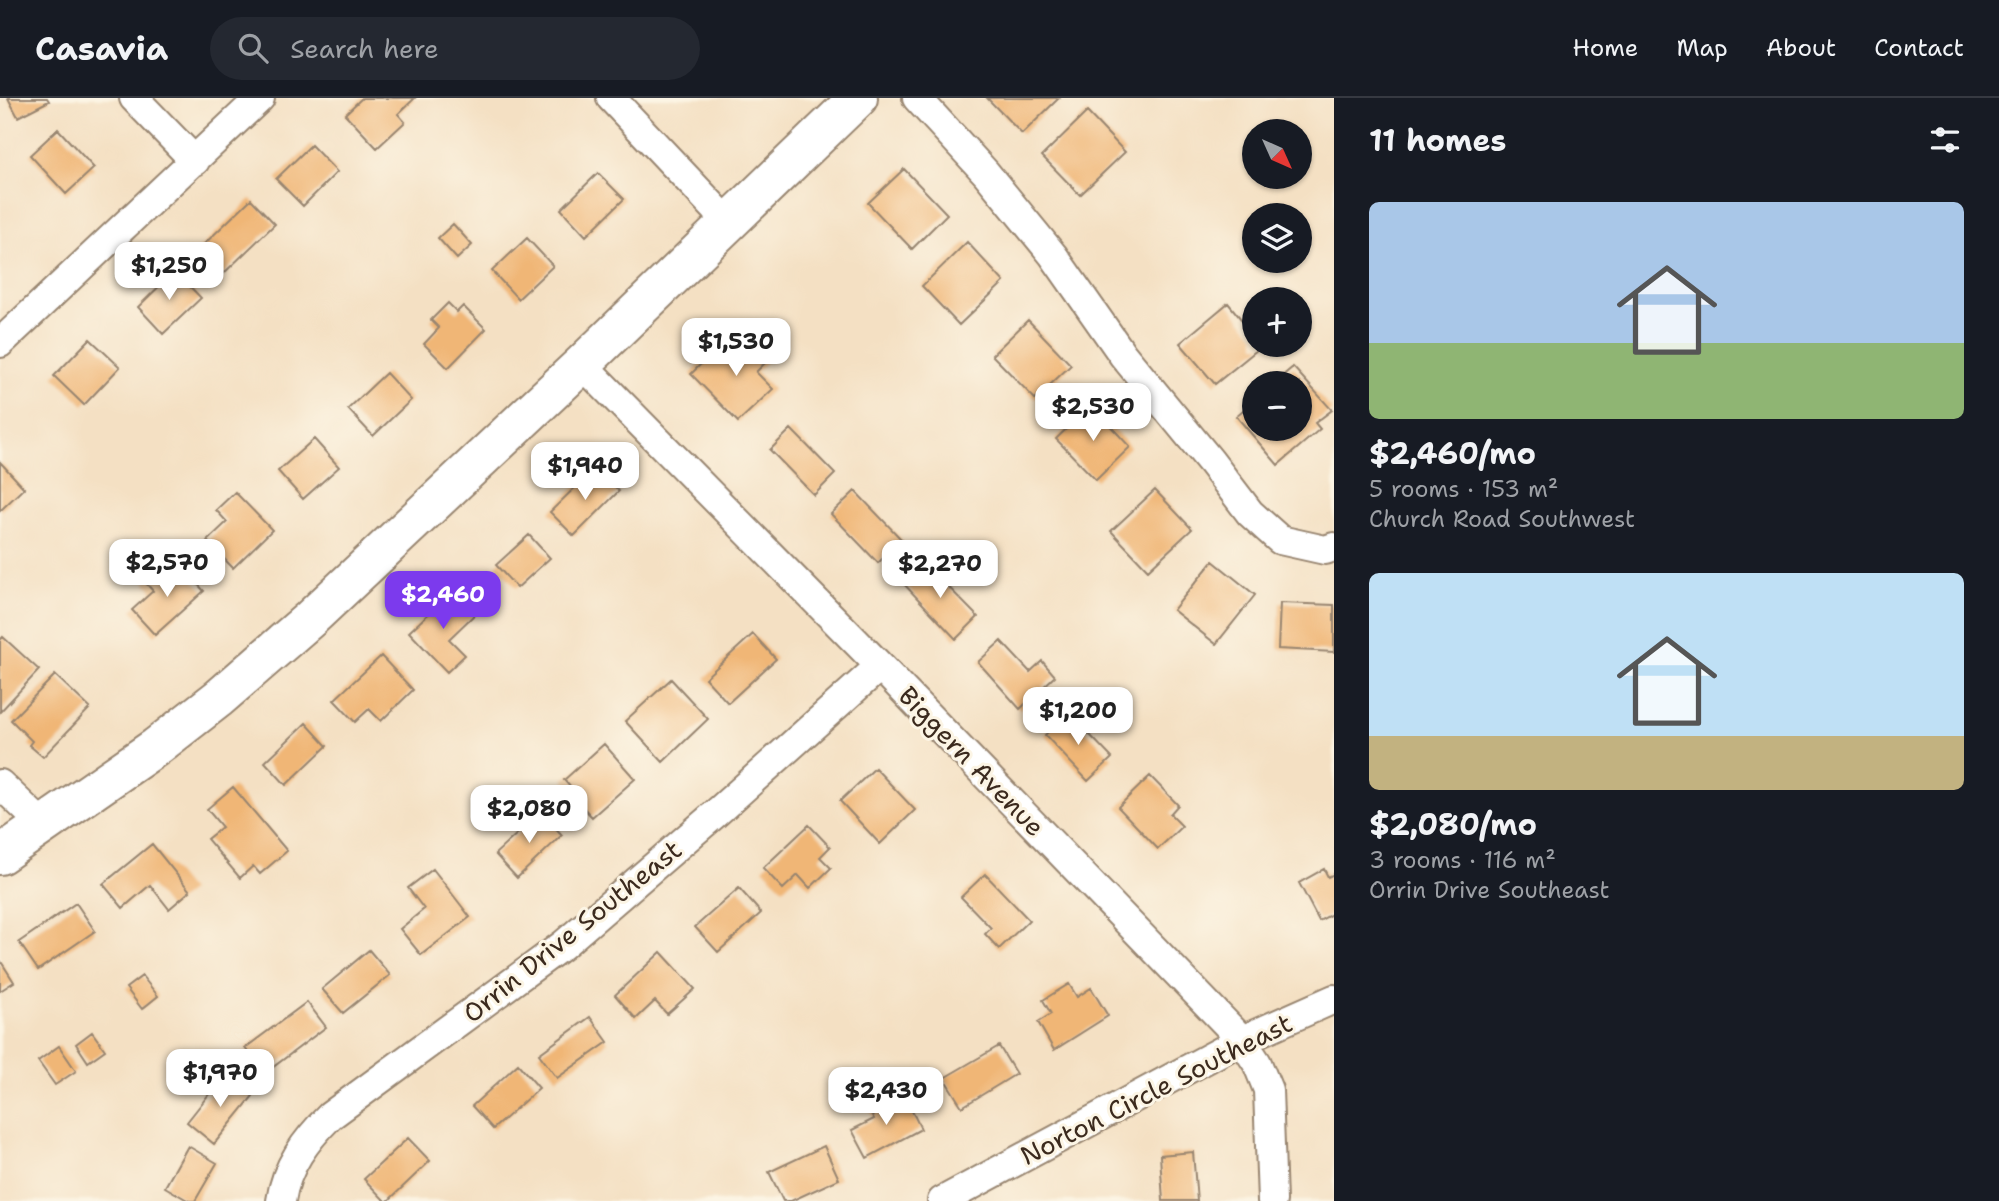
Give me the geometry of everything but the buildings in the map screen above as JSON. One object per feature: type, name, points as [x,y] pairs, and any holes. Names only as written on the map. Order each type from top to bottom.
[{"type":"street","points":[[134,98],[195,161]]},
{"type":"street","points":[[0,343],[260,98]]},
{"type":"street","points":[[611,98],[728,222]]},
{"type":"street","points":[[0,855],[156,747],[219,698],[310,619],[582,364],[858,98]]},
{"type":"street","points":[[917,98],[986,173],[1053,255],[1123,355],[1212,462],[1250,513],[1280,540],[1325,550],[1334,547]]},
{"type":"street","name":"Biggern Avenue","points":[[582,364],[880,666],[1242,1040],[1257,1063],[1268,1090],[1272,1201]]},
{"type":"street","name":"Orrin Drive Southeast","points":[[281,1201],[284,1183],[296,1158],[311,1136],[330,1116],[563,945],[880,666]]},
{"type":"street","points":[[0,783],[44,826]]},
{"type":"street","name":"Norton Circle Southeast","points":[[942,1201],[1242,1040],[1334,999]]}]
